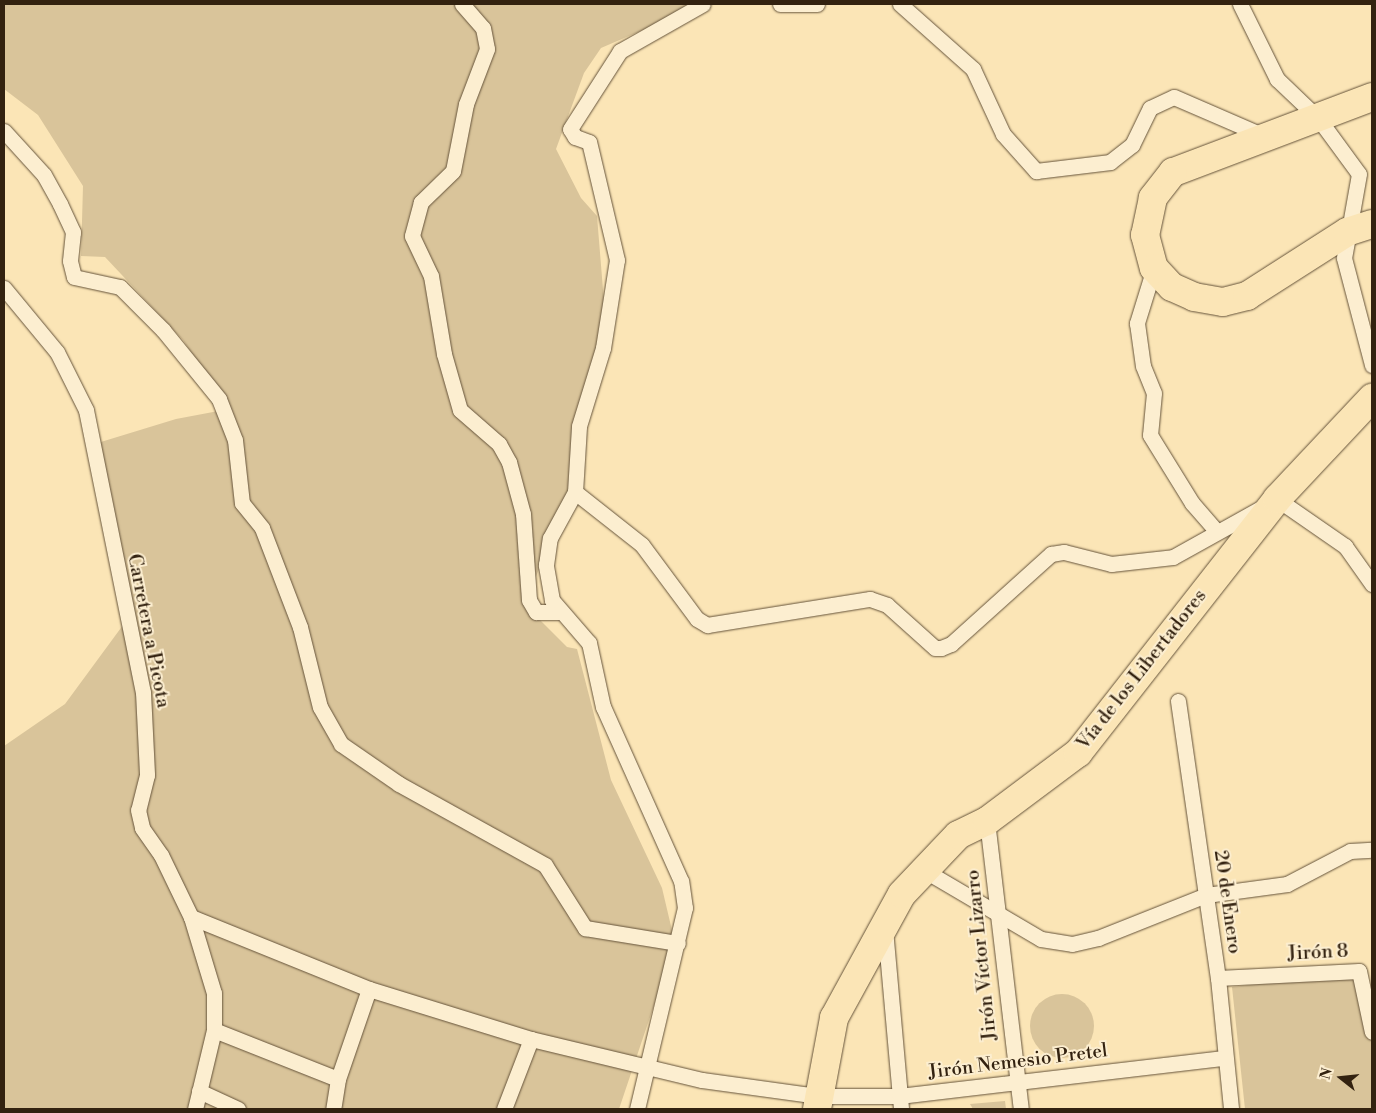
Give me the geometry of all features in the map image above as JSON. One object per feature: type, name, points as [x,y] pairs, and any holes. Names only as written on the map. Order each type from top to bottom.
[{"type":"highway","points":[[1360,228],[1247,296],[1223,302],[1182,293],[1154,268],[1145,235],[1149,209],[1165,176],[1262,135],[1318,118],[1372,97]]},
{"type":"highway","name":"Vía de los Libertadores","points":[[817,1103],[834,1018],[884,923],[922,869],[958,835],[987,821],[1078,753],[1277,499],[1372,398]]},
{"type":"street","points":[[462,4],[483,28],[487,50],[466,104],[453,171],[421,202],[412,236],[432,276],[444,354],[460,410],[498,444],[509,462],[523,514],[528,600],[536,612],[548,616],[560,612]]},
{"type":"street","points":[[637,1109],[685,908],[681,881],[620,751],[603,707],[589,643],[580,628],[560,612],[552,600],[546,565],[550,538],[575,492],[579,426],[603,348],[617,260],[596,161],[589,142],[575,137],[572,120],[620,51],[703,4]]},
{"type":"street","points":[[780,4],[817,4]]},
{"type":"street","points":[[900,4],[973,69],[1003,134],[1036,171],[1110,162],[1132,145],[1150,108],[1174,97],[1262,135]]},
{"type":"street","points":[[1240,4],[1277,79],[1318,118],[1359,174],[1360,228],[1344,258],[1372,365]]},
{"type":"street","points":[[4,131],[44,175],[60,204],[73,232],[70,261],[74,277],[120,287],[163,330],[218,399],[235,440],[242,503],[262,528],[300,627],[320,707],[341,744],[400,784],[545,865],[584,928],[678,943]]},
{"type":"street","points":[[1154,268],[1137,323],[1143,366],[1154,393],[1150,435],[1192,504],[1217,532]]},
{"type":"street","name":"Carretera a Picota","points":[[4,288],[57,352],[86,410],[144,692],[147,775],[138,810],[142,828],[161,855],[191,917],[214,993],[214,1030],[195,1109]]},
{"type":"street","points":[[575,492],[642,545],[700,622],[717,626],[870,599],[887,604],[935,648],[951,644],[1051,554],[1059,551],[1111,564],[1140,564],[1174,557],[1277,499],[1345,546],[1372,584]]},
{"type":"street","name":"20 de Enero","points":[[1178,701],[1218,978],[1230,1109]]},
{"type":"street","name":"Jirón Víctor Lizarro","points":[[987,821],[1021,1109]]},
{"type":"street","points":[[922,869],[998,916],[1041,938],[1072,944],[1098,938],[1206,895],[1287,884],[1350,851],[1372,850]]},
{"type":"street","name":"Jirón Nemesio Pretel","points":[[191,917],[370,989],[531,1039],[648,1064],[702,1080],[817,1103],[900,1102],[1017,1084],[1224,1058]]},
{"type":"street","points":[[884,923],[900,1102]]},
{"type":"street","name":"Jirón 8","points":[[1218,978],[1359,971],[1371,1022]]},
{"type":"street","points":[[333,1109],[338,1079],[370,989]]},
{"type":"street","points":[[214,1030],[338,1079]]},
{"type":"street","points":[[504,1109],[531,1039]]},
{"type":"street","points":[[199,1092],[238,1109]]},
{"type":"shaded area","points":[[4,4],[703,4],[601,48],[584,73],[556,149],[581,198],[597,216],[604,302],[570,501],[532,585],[539,619],[567,647],[577,649],[611,780],[662,888],[675,943],[619,1109],[4,1109],[4,746],[65,704],[126,621],[91,445],[176,419],[229,409],[183,340],[105,257],[81,256],[83,186],[38,115],[4,89]]},
{"type":"shaded area","points":[[1358,973],[1372,1044],[1372,1109],[1245,1109],[1232,987]]},
{"type":"shaded area","points":[[1056,994],[1068,994],[1085,1003],[1092,1014],[1094,1026],[1092,1038],[1085,1049],[1068,1058],[1056,1058],[1044,1053],[1035,1044],[1030,1032],[1030,1020],[1035,1008],[1044,999]]},
{"type":"shaded area","points":[[1005,1101],[1006,1109],[973,1109],[970,1104]]}]
